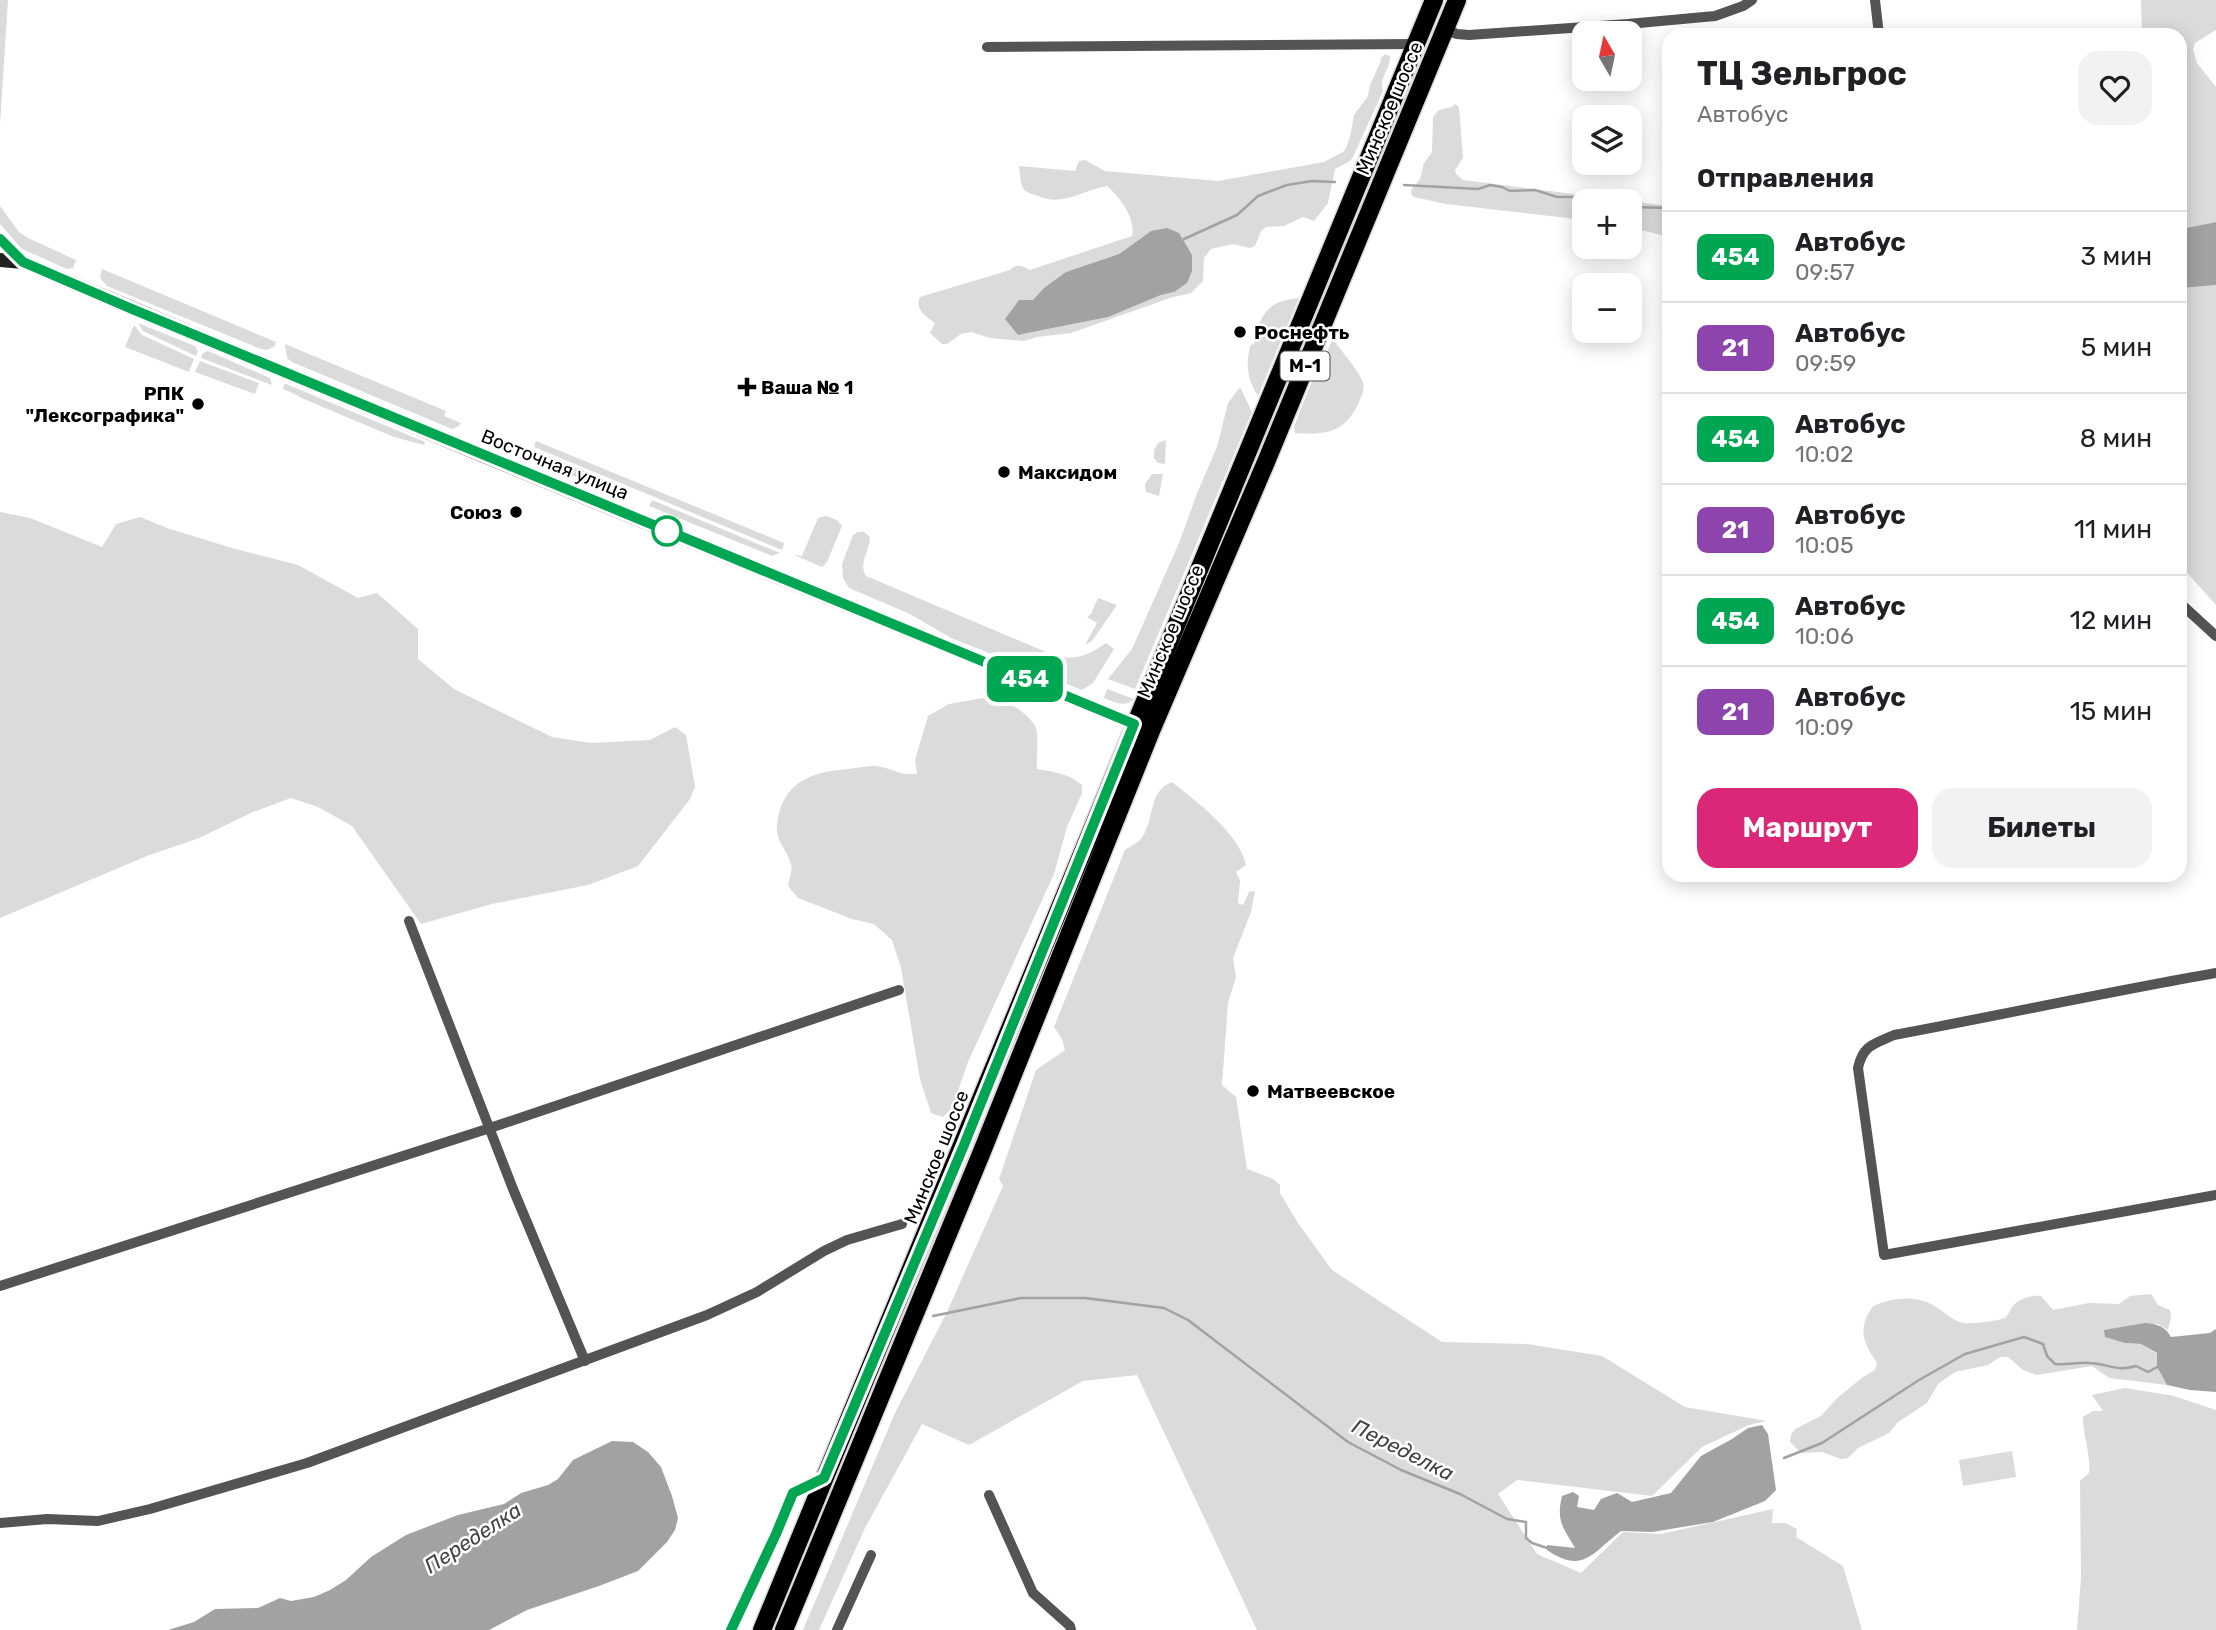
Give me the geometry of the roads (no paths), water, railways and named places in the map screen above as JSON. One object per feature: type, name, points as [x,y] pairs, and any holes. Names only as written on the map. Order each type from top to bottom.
[{"type":"highway","name":"Минское шоссе","points":[[762,1630],[969,1132],[1079,883],[1265,413],[1434,0]]},
{"type":"highway","name":"Минское шоссе","points":[[1142,728],[1266,462],[1457,0]]},
{"type":"highway","name":"Минское шоссе","points":[[784,1630],[986,1141],[1079,883]]},
{"type":"street","points":[[1444,29],[1469,35],[1715,16],[1752,0]]},
{"type":"street","points":[[1875,0],[1879,28]]},
{"type":"street","points":[[987,47],[1416,44]]},
{"type":"street","name":"Восточная улица","points":[[0,239],[23,262]]},
{"type":"street","name":"Восточная улица","points":[[0,260],[23,262],[1142,728]]},
{"type":"street","points":[[2187,609],[2216,636]]},
{"type":"street","points":[[409,921],[513,1189],[585,1361]]},
{"type":"street","points":[[2216,973],[1894,1035],[1870,1046],[1861,1054],[1858,1068],[1884,1255],[2216,1195]]},
{"type":"street","points":[[0,1286],[490,1128],[899,990]]},
{"type":"street","points":[[0,1523],[47,1519],[98,1521],[150,1509],[307,1463],[731,1305],[847,1240],[902,1224]]},
{"type":"street","points":[[989,1495],[1033,1593],[1070,1626],[1071,1630]]},
{"type":"street","points":[[837,1630],[871,1555]]},
{"type":"water","points":[[2216,222],[2216,285],[2187,287],[2187,228]]},
{"type":"water","points":[[1167,228],[1179,233],[1192,255],[1192,271],[1187,283],[1174,292],[1108,317],[1018,335],[1005,319],[1019,300],[1033,300],[1066,272],[1119,254],[1151,231]]},
{"type":"water","points":[[2145,1323],[2160,1326],[2171,1337],[2210,1333],[2216,1329],[2216,1392],[2167,1385],[2157,1367],[2157,1353],[2141,1344],[2105,1337],[2104,1330]]},
{"type":"water","points":[[1762,1425],[1768,1434],[1776,1490],[1765,1501],[1713,1522],[1652,1532],[1621,1531],[1595,1553],[1579,1561],[1570,1561],[1547,1550],[1547,1545],[1575,1548],[1560,1518],[1562,1496],[1573,1492],[1579,1496],[1577,1507],[1594,1510],[1601,1499],[1617,1493],[1632,1502],[1671,1493],[1701,1456],[1748,1428]]},
{"type":"water","points":[[612,1441],[633,1442],[648,1452],[661,1467],[678,1518],[675,1530],[667,1542],[638,1571],[527,1610],[489,1630],[168,1630],[194,1622],[215,1609],[258,1608],[280,1598],[291,1601],[314,1597],[346,1580],[371,1557],[406,1535],[458,1515],[504,1504],[521,1493],[548,1485],[558,1479],[573,1460]]},
{"type":"waterway","points":[[1184,239],[1237,215],[1258,196],[1287,185],[1312,181],[1335,182]]},
{"type":"waterway","points":[[1404,185],[1478,189],[1490,185],[1510,191],[1535,190],[1557,197],[1572,197]]},
{"type":"waterway","points":[[1642,207],[1662,208]]},
{"type":"waterway","name":"Переделка","points":[[933,1316],[1021,1298],[1085,1298],[1164,1308],[1188,1320],[1348,1442],[1401,1470],[1460,1494],[1507,1519],[1526,1522],[1526,1538],[1547,1548]]},
{"type":"waterway","name":"Переделка","points":[[1784,1458],[1822,1443],[1919,1380],[1965,1354],[2024,1337],[2043,1344],[2047,1356],[2055,1364],[2090,1363],[2118,1368],[2136,1366],[2148,1372],[2159,1366]]},
{"type":"place","name":"Роснефть","points":[[1240,332]]},
{"type":"place","name":"Ваша № 1","points":[[747,387]]},
{"type":"place","name":"РПК \"Лексографика\"","points":[[198,404]]},
{"type":"place","name":"Максидом","points":[[1004,472]]},
{"type":"place","name":"Союз","points":[[516,512]]},
{"type":"place","name":"Матвеевское","points":[[1253,1091]]}]
